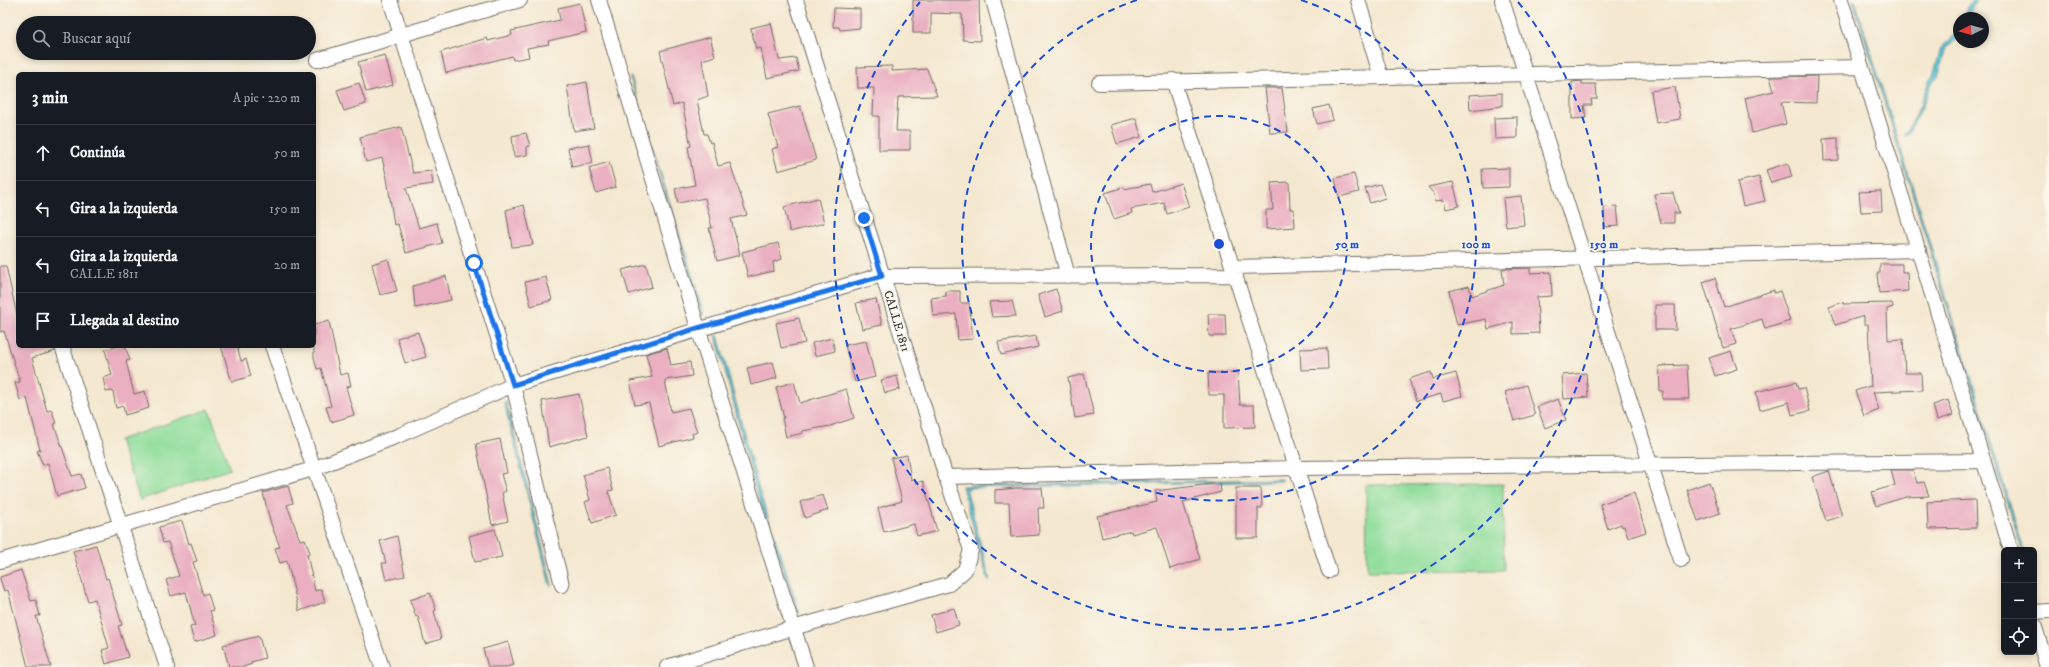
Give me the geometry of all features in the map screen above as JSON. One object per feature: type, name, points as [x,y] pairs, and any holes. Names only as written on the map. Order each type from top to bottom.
[{"type":"street","points":[[390,0],[513,385],[562,585]]},
{"type":"street","points":[[317,60],[520,0]]},
{"type":"street","points":[[599,0],[698,328],[806,667]]},
{"type":"street","name":"CALLE 1811","points":[[793,628],[949,584],[965,570],[971,550],[882,276],[796,0]]},
{"type":"street","points":[[993,0],[1068,276]]},
{"type":"street","points":[[1358,0],[1381,76]]},
{"type":"street","points":[[1502,0],[1681,560]]},
{"type":"street","points":[[1841,0],[2010,547]]},
{"type":"street","points":[[1099,83],[1173,80],[1862,67]]},
{"type":"street","points":[[1173,80],[1329,572]]},
{"type":"street","points":[[0,561],[313,469],[400,435],[513,385],[698,328],[882,276],[1068,276],[1585,258],[1919,250]]},
{"type":"street","points":[[63,348],[167,667]]},
{"type":"street","points":[[273,348],[382,667]]},
{"type":"street","points":[[946,476],[1297,468],[1650,463],[1984,461]]},
{"type":"street","points":[[2037,612],[2049,611]]},
{"type":"street","points":[[666,667],[793,628]]},
{"type":"street","points":[[2037,634],[2047,667]]},
{"type":"green space","points":[[209,409],[230,469],[140,500],[119,440]]},
{"type":"green space","points":[[1503,484],[1504,570],[1367,571],[1366,485]]},
{"type":"water","points":[[1853,0],[1855,0],[2023,547],[2021,547]]},
{"type":"water","points":[[1973,0],[1977,0],[1970,12],[1965,12]]},
{"type":"water","points":[[1953,37],[1953,42],[1946,47],[1938,76],[1933,81],[1918,116],[1906,136],[1904,135],[1916,115],[1929,81],[1934,73],[1941,48]]},
{"type":"water","points":[[630,77],[704,314],[702,315]]},
{"type":"water","points":[[718,335],[759,490],[800,613],[798,614],[756,490],[716,336]]},
{"type":"water","points":[[506,401],[552,585],[550,585],[504,402]]},
{"type":"water","points":[[1282,479],[1282,481],[966,488],[990,580],[988,580],[962,486]]},
{"type":"building","points":[[913,0],[979,0],[980,41],[963,40],[962,14],[931,13],[931,33],[913,33]]},
{"type":"building","points":[[580,3],[586,32],[548,41],[549,44],[527,48],[529,57],[513,60],[512,56],[446,73],[441,52],[487,38],[488,41],[512,35],[511,31],[560,20],[558,8]]},
{"type":"building","points":[[834,8],[860,9],[860,28],[840,30],[839,27],[833,27]]},
{"type":"building","points":[[771,23],[779,60],[796,58],[799,71],[767,78],[761,48],[756,49],[751,28]]},
{"type":"building","points":[[710,37],[715,56],[702,60],[708,96],[697,100],[704,134],[707,134],[710,143],[712,142],[718,166],[730,163],[747,215],[731,219],[740,255],[717,261],[709,228],[712,228],[705,198],[678,203],[675,189],[695,185],[688,147],[691,146],[682,103],[673,106],[660,51]]},
{"type":"building","points":[[385,55],[393,85],[366,92],[358,62]]},
{"type":"building","points":[[892,66],[892,71],[927,69],[937,96],[898,97],[896,131],[910,131],[910,150],[879,150],[879,116],[873,116],[874,88],[858,88],[857,67]]},
{"type":"building","points":[[1817,76],[1816,103],[1781,102],[1786,124],[1752,133],[1745,98],[1774,91],[1770,77]]},
{"type":"building","points":[[1582,81],[1582,84],[1596,84],[1597,99],[1591,99],[1592,105],[1584,105],[1586,118],[1572,119],[1572,82]]},
{"type":"building","points":[[587,82],[594,128],[574,131],[567,86]]},
{"type":"building","points":[[359,83],[366,104],[344,111],[337,90]]},
{"type":"building","points":[[1675,87],[1680,119],[1656,123],[1651,91]]},
{"type":"building","points":[[1265,88],[1282,88],[1288,132],[1270,133]]},
{"type":"building","points":[[1502,93],[1502,106],[1470,110],[1469,95]]},
{"type":"building","points":[[1329,105],[1333,120],[1317,124],[1313,109]]},
{"type":"building","points":[[800,106],[816,160],[778,171],[772,149],[778,147],[768,114]]},
{"type":"building","points":[[1517,117],[1517,138],[1495,139],[1494,118]]},
{"type":"building","points":[[1136,118],[1141,137],[1117,144],[1111,125]]},
{"type":"building","points":[[401,127],[413,173],[431,171],[433,184],[406,188],[419,228],[437,223],[442,243],[406,253],[398,224],[394,225],[387,178],[382,158],[366,162],[360,137]]},
{"type":"building","points":[[526,133],[530,146],[527,147],[527,155],[514,157],[512,136]]},
{"type":"building","points":[[1838,138],[1838,160],[1824,161],[1823,139]]},
{"type":"building","points":[[589,144],[593,163],[572,167],[568,148]]},
{"type":"building","points":[[609,162],[616,187],[596,193],[589,168]]},
{"type":"building","points":[[1788,163],[1792,177],[1771,183],[1766,170]]},
{"type":"building","points":[[1509,168],[1509,187],[1483,188],[1482,169]]},
{"type":"building","points":[[1354,174],[1359,192],[1339,197],[1335,178]]},
{"type":"building","points":[[1759,177],[1765,201],[1743,206],[1737,182]]},
{"type":"building","points":[[1289,182],[1290,209],[1294,209],[1295,227],[1266,229],[1266,210],[1273,210],[1271,183]]},
{"type":"building","points":[[1453,182],[1459,206],[1446,209],[1444,200],[1435,201],[1434,194],[1428,187]]},
{"type":"building","points":[[1181,183],[1189,207],[1167,214],[1164,203],[1131,209],[1132,213],[1114,219],[1105,193],[1124,187],[1124,189],[1150,184],[1152,192]]},
{"type":"building","points":[[1380,184],[1385,198],[1370,203],[1365,188]]},
{"type":"building","points":[[1881,191],[1882,211],[1861,212],[1859,192]]},
{"type":"building","points":[[1673,193],[1679,213],[1674,213],[1674,223],[1661,223],[1654,194]]},
{"type":"building","points":[[1521,196],[1524,225],[1506,227],[1503,198]]},
{"type":"building","points":[[818,198],[824,223],[790,232],[784,207]]},
{"type":"building","points":[[524,205],[533,245],[512,247],[506,210]]},
{"type":"building","points":[[1617,206],[1619,226],[1605,227],[1604,207]]},
{"type":"building","points":[[778,243],[782,259],[773,262],[774,271],[748,277],[742,252]]},
{"type":"building","points":[[388,259],[397,291],[380,295],[372,264]]},
{"type":"building","points":[[646,264],[652,287],[629,294],[622,270]]},
{"type":"building","points":[[1880,264],[1902,264],[1902,272],[1907,272],[1908,291],[1879,293],[1877,273],[1880,273]]},
{"type":"building","points":[[0,266],[6,266],[16,311],[16,348],[54,348],[55,351],[32,358],[47,411],[52,410],[56,424],[54,424],[72,476],[81,474],[85,488],[57,496],[48,463],[43,465],[37,451],[40,450],[27,398],[20,400],[15,383],[20,382],[4,331],[0,332]]},
{"type":"building","points":[[1530,268],[1530,273],[1551,272],[1552,296],[1537,297],[1539,333],[1513,334],[1513,322],[1488,329],[1486,319],[1457,325],[1449,291],[1469,286],[1472,296],[1504,285],[1502,269]]},
{"type":"building","points":[[446,276],[451,300],[415,308],[413,286]]},
{"type":"building","points":[[546,277],[552,300],[531,306],[525,282]]},
{"type":"building","points":[[1715,278],[1724,307],[1774,290],[1774,293],[1780,291],[1790,321],[1765,329],[1762,319],[1731,329],[1736,344],[1723,348],[1703,282]]},
{"type":"building","points":[[1056,289],[1063,311],[1045,317],[1038,295]]},
{"type":"building","points":[[946,291],[960,291],[960,303],[969,303],[973,339],[958,340],[956,314],[933,316],[931,298],[946,296]]},
{"type":"building","points":[[876,299],[882,325],[862,329],[856,303]]},
{"type":"building","points":[[1012,301],[1016,316],[992,317],[989,302]]},
{"type":"building","points":[[1843,302],[1843,304],[1892,303],[1893,307],[1887,309],[1888,340],[1903,339],[1905,373],[1921,373],[1922,390],[1873,392],[1879,410],[1864,416],[1855,391],[1870,386],[1871,387],[1868,324],[1864,324],[1864,316],[1835,325],[1829,307]]},
{"type":"building","points":[[1655,305],[1675,305],[1676,330],[1655,330]]},
{"type":"building","points":[[1208,314],[1225,314],[1226,336],[1209,336]]},
{"type":"building","points":[[799,318],[805,343],[781,348],[776,323]]},
{"type":"building","points":[[329,321],[340,375],[348,373],[351,386],[346,387],[354,415],[331,422],[326,407],[331,406],[321,368],[317,369],[314,357],[314,348],[316,348],[316,324]]},
{"type":"building","points":[[418,332],[426,357],[405,363],[397,338]]},
{"type":"building","points":[[1036,336],[1038,347],[1001,355],[998,342]]},
{"type":"building","points":[[832,338],[835,351],[815,356],[812,343]]},
{"type":"building","points":[[866,341],[875,377],[855,382],[845,345]]},
{"type":"building","points":[[112,348],[126,348],[130,360],[126,361],[134,394],[145,391],[149,408],[125,415],[123,406],[116,408],[113,391],[106,392],[103,378],[112,375],[105,350]]},
{"type":"building","points":[[222,348],[238,348],[241,361],[246,359],[251,376],[232,382]]},
{"type":"building","points":[[667,348],[671,365],[690,362],[692,376],[665,380],[671,412],[689,408],[697,432],[692,434],[693,437],[659,446],[649,403],[635,405],[630,381],[652,377],[646,354]]},
{"type":"building","points":[[1327,348],[1328,369],[1301,370],[1300,349]]},
{"type":"building","points":[[1731,351],[1737,369],[1715,376],[1709,358]]},
{"type":"building","points":[[773,362],[777,378],[751,385],[747,368]]},
{"type":"building","points":[[1687,365],[1689,399],[1662,399],[1663,391],[1660,391],[1659,366]]},
{"type":"building","points":[[1238,372],[1240,405],[1254,405],[1255,427],[1224,428],[1224,395],[1209,395],[1208,373]]},
{"type":"building","points":[[1431,372],[1433,379],[1456,373],[1462,396],[1443,401],[1441,394],[1416,401],[1409,379]]},
{"type":"building","points":[[1586,373],[1588,397],[1564,399],[1562,375]]},
{"type":"building","points":[[1084,374],[1094,415],[1075,418],[1068,378]]},
{"type":"building","points":[[897,376],[900,389],[885,393],[881,380]]},
{"type":"building","points":[[794,382],[800,403],[846,389],[854,418],[830,426],[802,431],[803,433],[786,437],[782,418],[784,418],[776,387]]},
{"type":"building","points":[[1796,382],[1798,389],[1804,388],[1810,411],[1792,415],[1789,402],[1760,410],[1756,392]]},
{"type":"building","points":[[1526,385],[1535,415],[1514,421],[1505,392]]},
{"type":"building","points":[[579,394],[588,436],[549,447],[542,401]]},
{"type":"building","points":[[1558,399],[1566,420],[1545,428],[1537,407]]},
{"type":"building","points":[[1948,400],[1953,415],[1937,420],[1933,405]]},
{"type":"building","points":[[500,439],[507,473],[501,474],[506,491],[502,493],[508,521],[492,525],[476,444]]},
{"type":"building","points":[[907,455],[911,480],[915,479],[916,483],[923,481],[937,531],[917,536],[914,524],[884,532],[878,508],[902,501],[891,458]]},
{"type":"building","points":[[607,468],[613,490],[608,491],[616,515],[592,523],[585,502],[590,500],[583,475]]},
{"type":"building","points":[[1891,470],[1913,470],[1917,483],[1924,482],[1929,496],[1906,497],[1876,506],[1872,492],[1895,485]]},
{"type":"building","points":[[1829,471],[1842,516],[1826,521],[1812,477]]},
{"type":"building","points":[[1709,482],[1720,513],[1698,521],[1687,490]]},
{"type":"building","points":[[1220,483],[1221,492],[1183,502],[1200,559],[1170,569],[1157,527],[1132,534],[1131,531],[1102,538],[1097,516],[1157,502],[1155,491]]},
{"type":"building","points":[[288,486],[293,503],[287,505],[300,540],[305,539],[310,553],[307,554],[315,591],[321,589],[325,602],[299,611],[287,561],[280,563],[275,548],[280,547],[271,524],[263,493]]},
{"type":"building","points":[[1042,488],[1044,508],[1038,508],[1039,535],[1011,537],[1009,503],[995,503],[995,490]]},
{"type":"building","points":[[1236,488],[1261,488],[1262,508],[1258,508],[1258,538],[1236,538]]},
{"type":"building","points":[[1634,493],[1646,532],[1628,538],[1624,526],[1622,527],[1621,524],[1608,529],[1600,504]]},
{"type":"building","points":[[823,495],[828,510],[805,518],[800,502]]},
{"type":"building","points":[[1975,500],[1976,528],[1928,529],[1927,502]]},
{"type":"building","points":[[182,521],[189,544],[191,543],[197,561],[193,562],[203,595],[208,593],[213,610],[210,611],[217,635],[194,642],[190,627],[195,626],[186,592],[171,596],[166,580],[179,576],[168,542],[163,543],[159,527]]},
{"type":"building","points":[[495,529],[502,557],[475,562],[469,536]]},
{"type":"building","points":[[397,536],[405,576],[386,580],[382,563],[386,563],[380,541]]},
{"type":"building","points":[[96,545],[106,579],[108,578],[122,625],[118,626],[128,657],[106,664],[102,650],[109,648],[95,599],[88,601],[73,551]]},
{"type":"building","points":[[21,570],[31,601],[36,600],[40,616],[36,616],[51,667],[28,667],[8,590],[4,591],[0,579],[0,577]]},
{"type":"building","points":[[430,593],[436,610],[434,611],[441,639],[425,644],[418,616],[416,617],[410,600]]},
{"type":"building","points":[[954,608],[959,625],[936,632],[931,615]]},
{"type":"building","points":[[259,636],[265,658],[251,662],[252,664],[243,667],[229,667],[223,645]]},
{"type":"building","points":[[508,642],[514,665],[505,667],[488,667],[483,649]]},
{"type":"route","points":[[474,263],[513,385],[698,328],[882,276],[864,218]]}]
